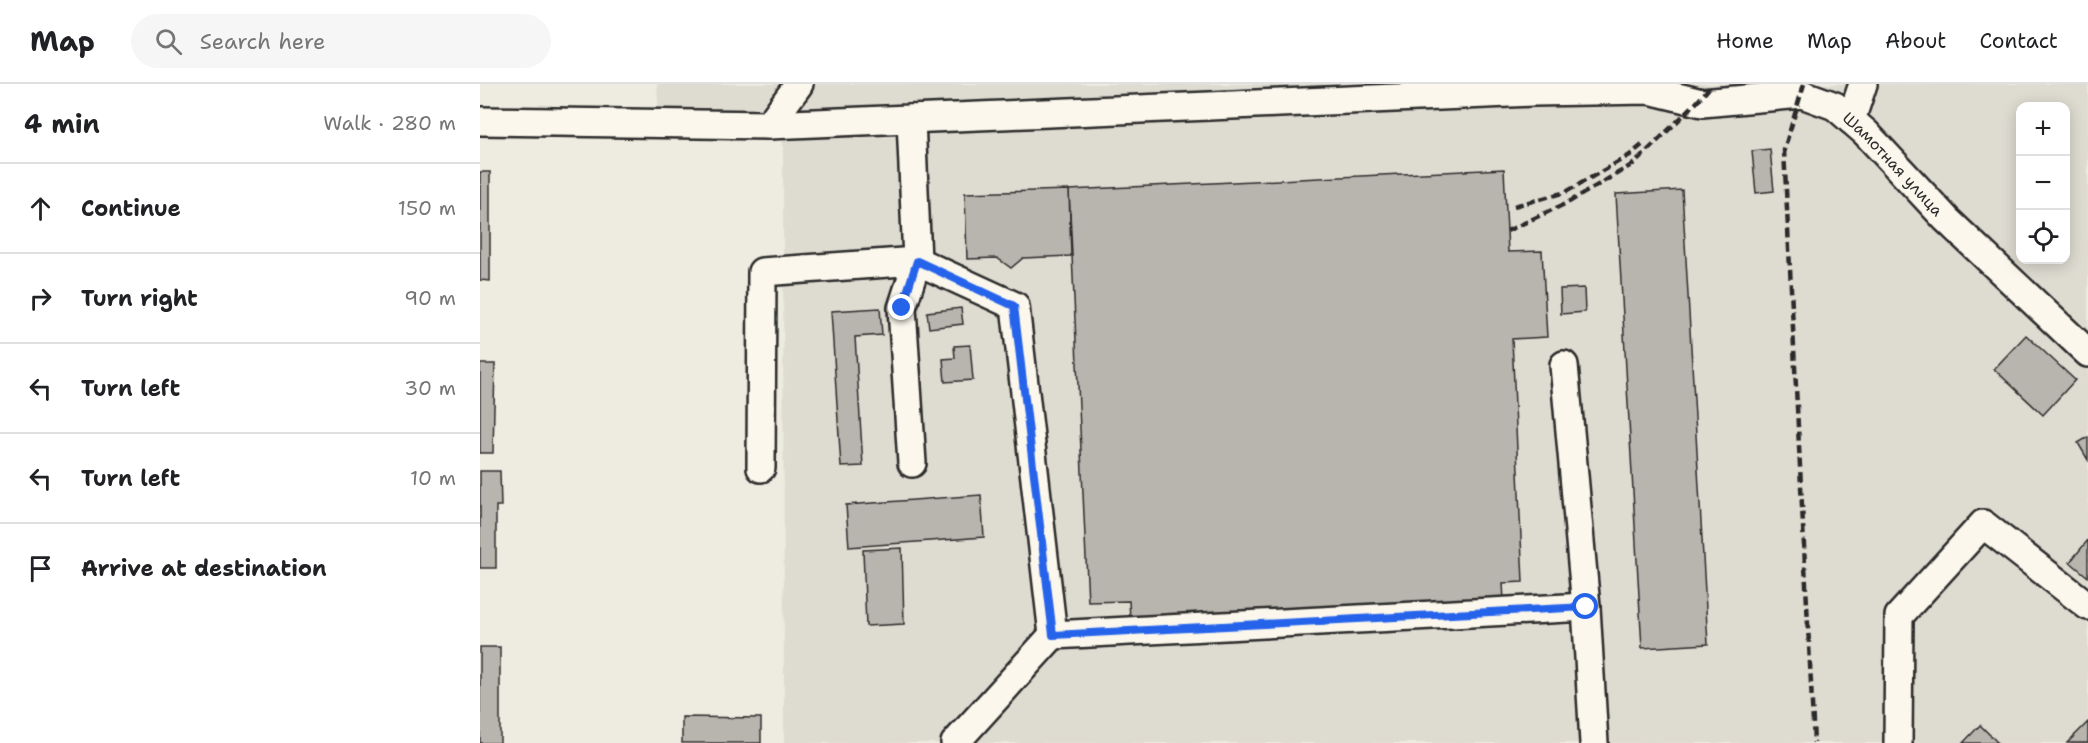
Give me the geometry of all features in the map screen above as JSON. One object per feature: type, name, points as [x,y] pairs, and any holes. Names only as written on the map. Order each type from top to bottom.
[{"type":"street","points":[[769,125],[799,84]]},
{"type":"street","points":[[1851,120],[1863,84]]},
{"type":"street","name":"Шамотная улица","points":[[480,121],[769,125],[1533,92],[1668,90],[1702,103],[1802,94],[1835,106],[1866,133],[1946,219],[2088,353]]},
{"type":"street","points":[[911,119],[917,261],[902,308],[912,463]]},
{"type":"street","points":[[761,468],[762,272],[917,261],[1014,306],[1053,635]]},
{"type":"street","points":[[1564,365],[1586,607],[1594,743]]},
{"type":"street","points":[[1898,743],[1899,616],[1983,524],[2088,606]]},
{"type":"street","points":[[955,743],[1053,635],[1586,607]]},
{"type":"shaded area","points":[[657,84],[2088,84],[2088,743],[784,743],[783,129],[660,134]]},
{"type":"building","points":[[1770,149],[1774,191],[1756,193],[1752,151]]},
{"type":"building","points":[[1504,169],[1508,252],[1542,251],[1547,337],[1512,339],[1523,582],[1503,583],[1504,601],[1130,619],[1129,601],[1088,602],[1069,190]]},
{"type":"building","points":[[480,172],[490,172],[490,281],[480,280]]},
{"type":"building","points":[[1069,190],[1071,256],[1023,258],[1011,268],[997,258],[967,259],[965,193]]},
{"type":"building","points":[[1682,190],[1708,644],[1642,648],[1616,194]]},
{"type":"building","points":[[1584,288],[1585,312],[1561,314],[1560,289]]},
{"type":"building","points":[[880,308],[882,335],[855,337],[863,466],[841,467],[831,311]]},
{"type":"building","points":[[961,308],[963,324],[929,328],[927,312]]},
{"type":"building","points":[[2026,335],[2075,380],[2043,415],[1994,369]]},
{"type":"building","points":[[970,345],[973,380],[945,382],[943,359],[955,358],[954,346]]},
{"type":"building","points":[[480,364],[495,364],[493,453],[480,453]]},
{"type":"building","points":[[2088,437],[2088,460],[2078,443]]},
{"type":"building","points":[[480,471],[500,471],[501,506],[496,506],[496,568],[480,568]]},
{"type":"building","points":[[981,495],[984,537],[849,547],[846,505]]},
{"type":"building","points":[[2088,540],[2088,577],[2070,562]]},
{"type":"building","points":[[902,548],[904,624],[866,626],[863,550]]},
{"type":"building","points":[[480,647],[500,647],[500,743],[480,743]]},
{"type":"building","points":[[682,717],[761,718],[761,743],[682,743]]},
{"type":"building","points":[[2088,722],[2088,743],[2067,743]]},
{"type":"building","points":[[1980,725],[1998,743],[1963,743]]},
{"type":"railway","points":[[1804,84],[1784,150],[1814,743]]},
{"type":"railway","points":[[1507,231],[1569,202],[1635,163],[1709,88]]},
{"type":"railway","points":[[1514,206],[1566,192],[1630,155],[1642,145]]},
{"type":"route","points":[[902,308],[917,261],[1014,306],[1053,635],[1586,607]]}]
